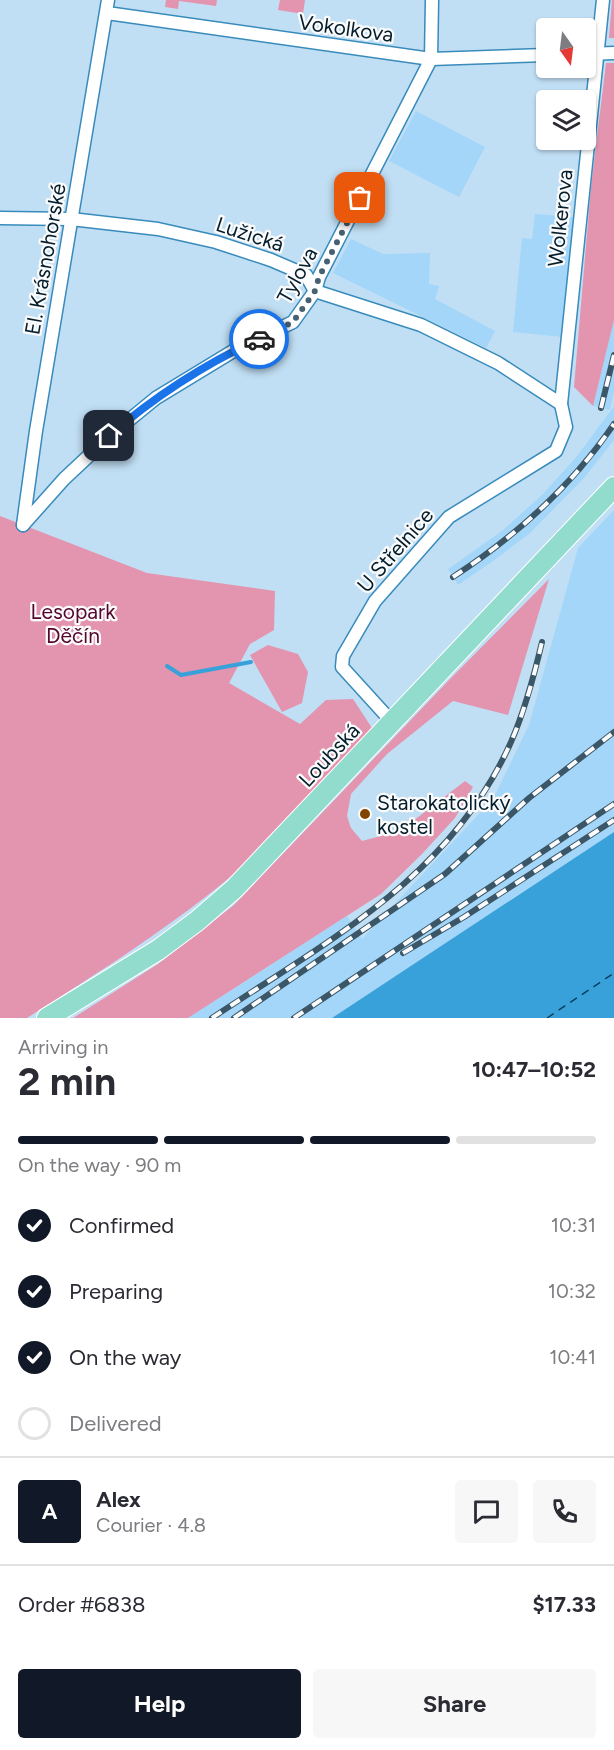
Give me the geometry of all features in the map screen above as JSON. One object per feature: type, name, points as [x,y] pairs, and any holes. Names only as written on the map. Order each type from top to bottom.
[{"type":"main road","name":"Loubská","points":[[47,1018],[158,950],[212,909],[234,889],[614,487]]},
{"type":"street","name":"Tylova","points":[[22,525],[64,479],[109,436],[156,398],[236,350],[293,322],[315,291],[319,277],[431,59],[432,0]]},
{"type":"street","name":"Wolkerova","points":[[561,404],[603,0]]},
{"type":"street","name":"Vokolkova","points":[[107,6],[431,59],[536,55]]},
{"type":"street","name":"El. Krásnohorské","points":[[22,525],[107,6]]},
{"type":"street","points":[[599,54],[614,53]]},
{"type":"street","name":"Lužická","points":[[0,218],[71,219],[158,230],[216,242],[271,260],[306,275],[315,291],[421,325],[498,363],[561,404]]},
{"type":"street","name":"U Střelnice","points":[[392,722],[342,667],[343,656],[354,635],[375,601],[448,517],[556,451],[566,427],[561,404]]},
{"type":"shaded area","points":[[416,111],[485,147],[459,197],[389,161]]},
{"type":"shaded area","points":[[535,214],[574,217],[563,337],[513,332],[522,238],[532,239]]},
{"type":"shaded area","points":[[351,239],[383,254],[430,253],[429,284],[439,286],[435,299],[495,331],[486,348],[333,273]]},
{"type":"shaded area","points":[[614,320],[614,392],[610,410],[593,406]]},
{"type":"shaded area","points":[[614,406],[614,440],[584,478],[530,533],[458,585],[448,569],[502,531],[543,494],[578,455]]},
{"type":"shaded area","points":[[614,510],[614,832],[332,1018],[188,1018],[347,916],[362,939],[493,799],[529,725],[578,548]]},
{"type":"shaded area","points":[[614,832],[614,1018],[332,1018]]},
{"type":"green space","points":[[166,0],[217,0],[216,6],[179,1],[178,9],[165,7]]},
{"type":"green space","points":[[280,0],[305,0],[303,14],[278,10]]},
{"type":"green space","points":[[612,0],[614,0],[614,38],[609,38]]},
{"type":"green space","points":[[606,63],[614,63],[614,320],[593,406],[574,387],[596,146]]},
{"type":"green space","name":"Lesopark Děčín","points":[[0,516],[147,573],[275,591],[274,630],[250,644],[229,683],[300,724],[326,700],[353,699],[372,728],[292,818],[241,868],[163,928],[27,1018],[0,1018]]},
{"type":"green space","points":[[549,579],[508,715],[453,701],[387,754],[351,794],[347,816],[351,828],[362,841],[400,831],[465,781],[473,787],[455,818],[381,894],[188,1018],[73,1018],[158,964],[234,905]]},
{"type":"green space","points":[[268,645],[298,654],[308,672],[302,703],[282,712],[250,655]]},
{"type":"waterway","points":[[167,666],[181,675],[251,662]]},
{"type":"ferry route","points":[[547,1018],[614,973]]},
{"type":"railway","points":[[601,408],[614,355]]},
{"type":"railway","points":[[453,577],[499,545],[561,489],[598,447],[614,424]]},
{"type":"railway","points":[[212,1018],[300,961],[383,901],[421,868],[455,831],[486,789],[511,742],[529,693],[542,642]]},
{"type":"railway","points":[[234,1018],[445,874],[529,798],[614,732]]},
{"type":"railway","points":[[294,1018],[614,804]]},
{"type":"railway","points":[[403,953],[464,917],[614,820]]},
{"type":"way so far","points":[[259,339],[293,322],[315,291],[319,277],[360,198]]},
{"type":"place","name":"Starokatolický kostel","points":[[365,814]]},
{"type":"route","points":[[109,436],[156,398],[236,350],[259,339]]}]
